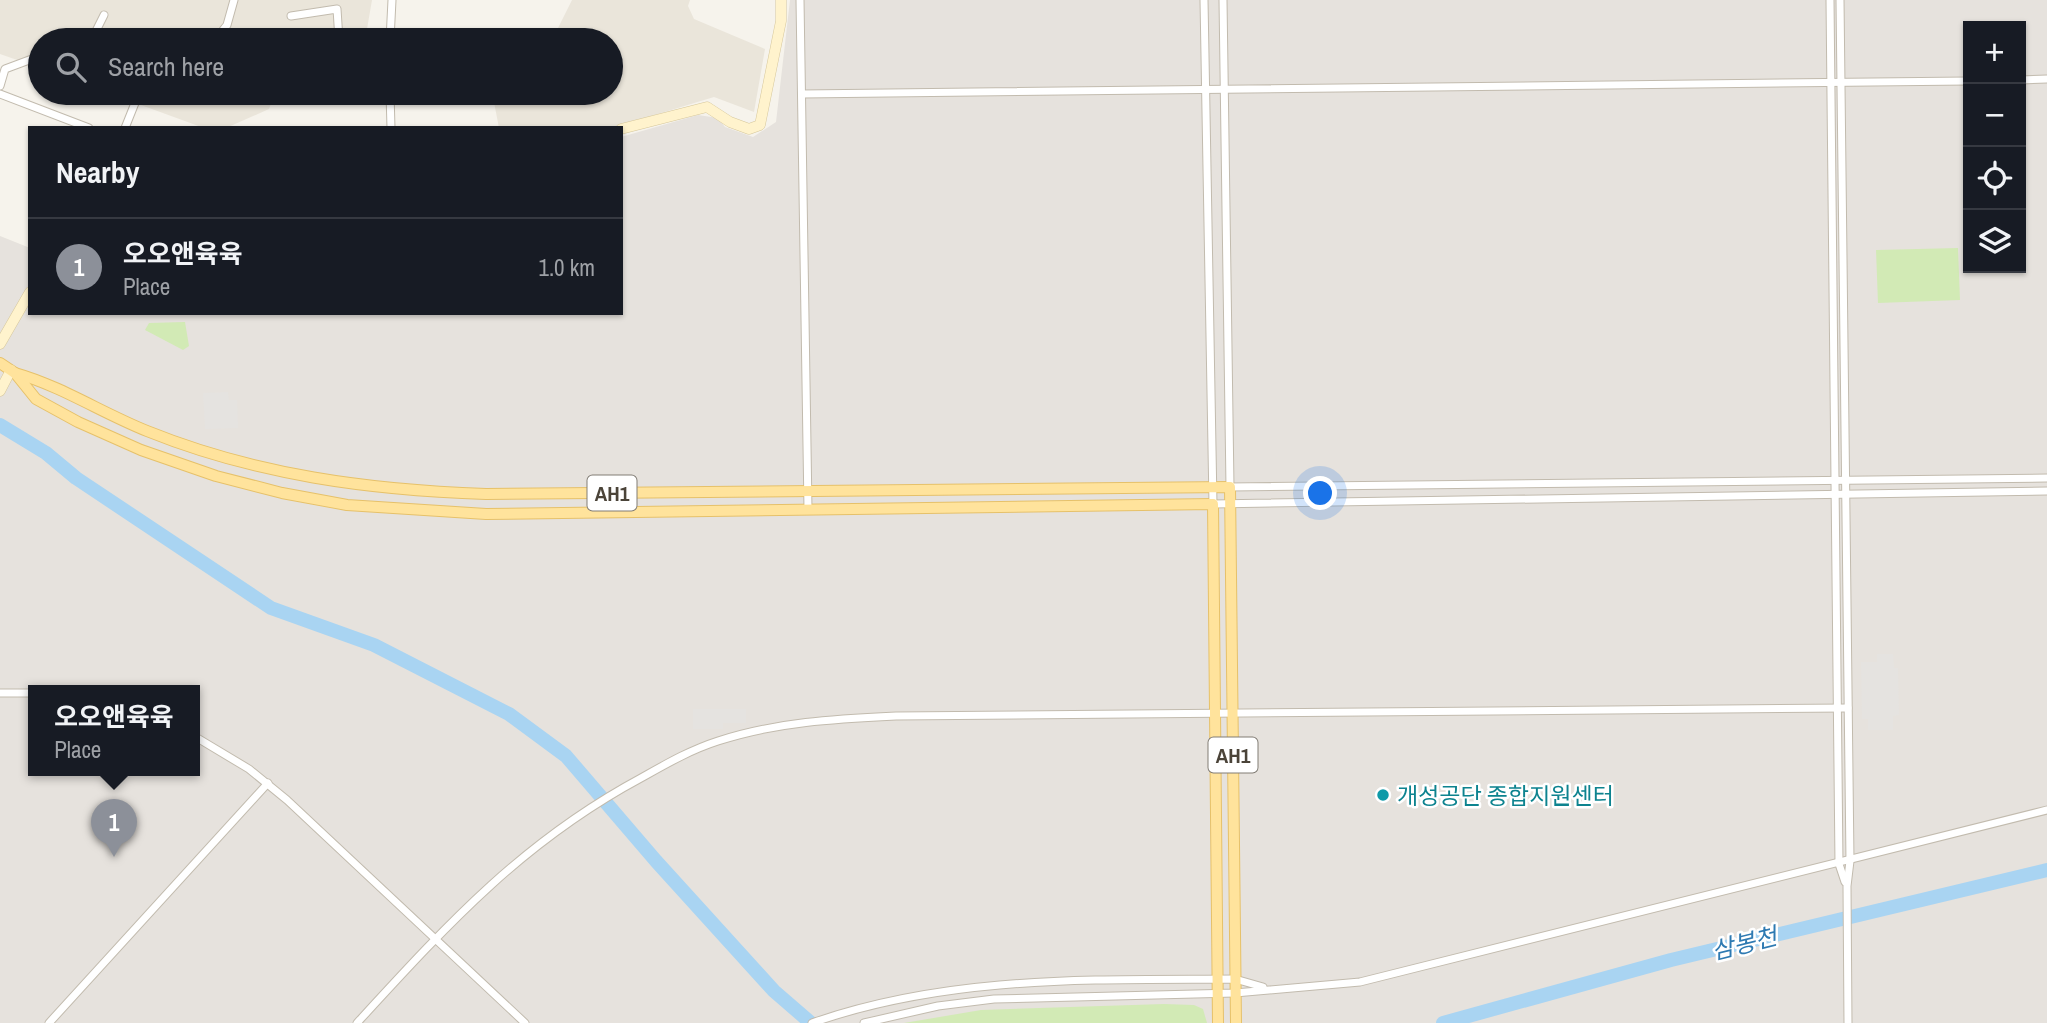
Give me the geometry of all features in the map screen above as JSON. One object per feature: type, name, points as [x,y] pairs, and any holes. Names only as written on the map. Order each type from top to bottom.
[{"type":"main road","name":"AH1","points":[[0,363],[13,372],[36,399],[78,422],[141,450],[243,483],[347,505],[486,514],[1213,504],[1218,1023]]},
{"type":"main road","name":"AH1","points":[[13,372],[46,382],[87,405],[148,431],[211,453],[287,474],[350,485],[486,495],[1230,487],[1236,1023]]},
{"type":"street","points":[[225,28],[234,0]]},
{"type":"street","points":[[391,28],[392,0]]},
{"type":"street","points":[[623,128],[707,107],[730,122],[749,129],[760,125],[781,21],[781,0]]},
{"type":"street","points":[[800,0],[808,509]]},
{"type":"street","points":[[1204,0],[1213,504],[2047,491]]},
{"type":"street","points":[[1223,0],[1230,487],[2047,478]]},
{"type":"street","points":[[1830,0],[1839,864],[1847,886]]},
{"type":"street","points":[[1840,0],[1850,861],[1847,886],[1848,1023]]},
{"type":"street","points":[[291,16],[337,9],[338,28]]},
{"type":"street","points":[[98,28],[104,15]]},
{"type":"street","points":[[0,86],[5,69],[28,60]]},
{"type":"street","points":[[2026,80],[2047,79]]},
{"type":"street","points":[[802,94],[1963,80]]},
{"type":"street","points":[[0,94],[28,105]]},
{"type":"street","points":[[29,105],[84,126]]},
{"type":"street","points":[[126,126],[134,105]]},
{"type":"street","points":[[390,105],[391,126]]},
{"type":"street","points":[[0,344],[28,295]]},
{"type":"street","points":[[0,391],[13,372]]},
{"type":"street","points":[[0,693],[28,693]]},
{"type":"street","points":[[357,1023],[437,937],[520,858],[597,802],[691,750],[744,734],[796,723],[896,716],[1848,708]]},
{"type":"street","points":[[200,740],[268,783],[437,937],[525,1023]]},
{"type":"street","points":[[49,1023],[268,783]]},
{"type":"street","points":[[864,1023],[938,1006],[994,999],[1235,993],[1267,988],[1348,983],[1409,972],[2047,810]]},
{"type":"street","points":[[812,1023],[921,995],[989,984],[1235,979],[1267,988]]},
{"type":"shaded area","points":[[0,0],[372,0],[367,28],[28,28],[28,64],[0,54]]},
{"type":"shaded area","points":[[572,0],[690,0],[688,6],[694,19],[765,49],[754,112],[714,97],[619,126],[499,126],[495,105],[623,105],[623,28],[558,28]]},
{"type":"shaded area","points":[[790,0],[2047,0],[2047,1023],[0,1023],[0,236],[28,247],[28,315],[623,315],[623,136],[698,115],[718,118],[725,127],[753,137],[776,122]]},
{"type":"shaded area","points":[[141,105],[270,105],[269,109],[231,126],[199,126]]},
{"type":"shaded area","points":[[228,392],[229,400],[237,400],[238,428],[205,429],[203,393]]},
{"type":"shaded area","points":[[1877,654],[1893,654],[1894,668],[1898,668],[1899,715],[1893,716],[1893,730],[1868,730],[1868,719],[1862,719],[1861,662],[1877,662]]},
{"type":"shaded area","points":[[693,709],[746,709],[746,723],[723,723],[723,729],[693,729]]},
{"type":"green space","points":[[1958,248],[1960,300],[1878,303],[1876,250]]},
{"type":"green space","points":[[185,322],[189,346],[183,350],[145,330],[149,323]]},
{"type":"green space","points":[[1194,1005],[1203,1009],[1207,1023],[904,1023],[981,1010]]},
{"type":"waterway","points":[[0,425],[46,453],[76,478],[271,608],[374,645],[509,714],[566,756],[656,861],[774,991],[811,1023]]},
{"type":"waterway","name":"삼봉천","points":[[1443,1023],[1671,960],[2047,870]]},
{"type":"place","name":"개성공단 종합지원센터","points":[[1383,795]]},
{"type":"place","name":"오오앤육육","points":[[114,857]]}]
